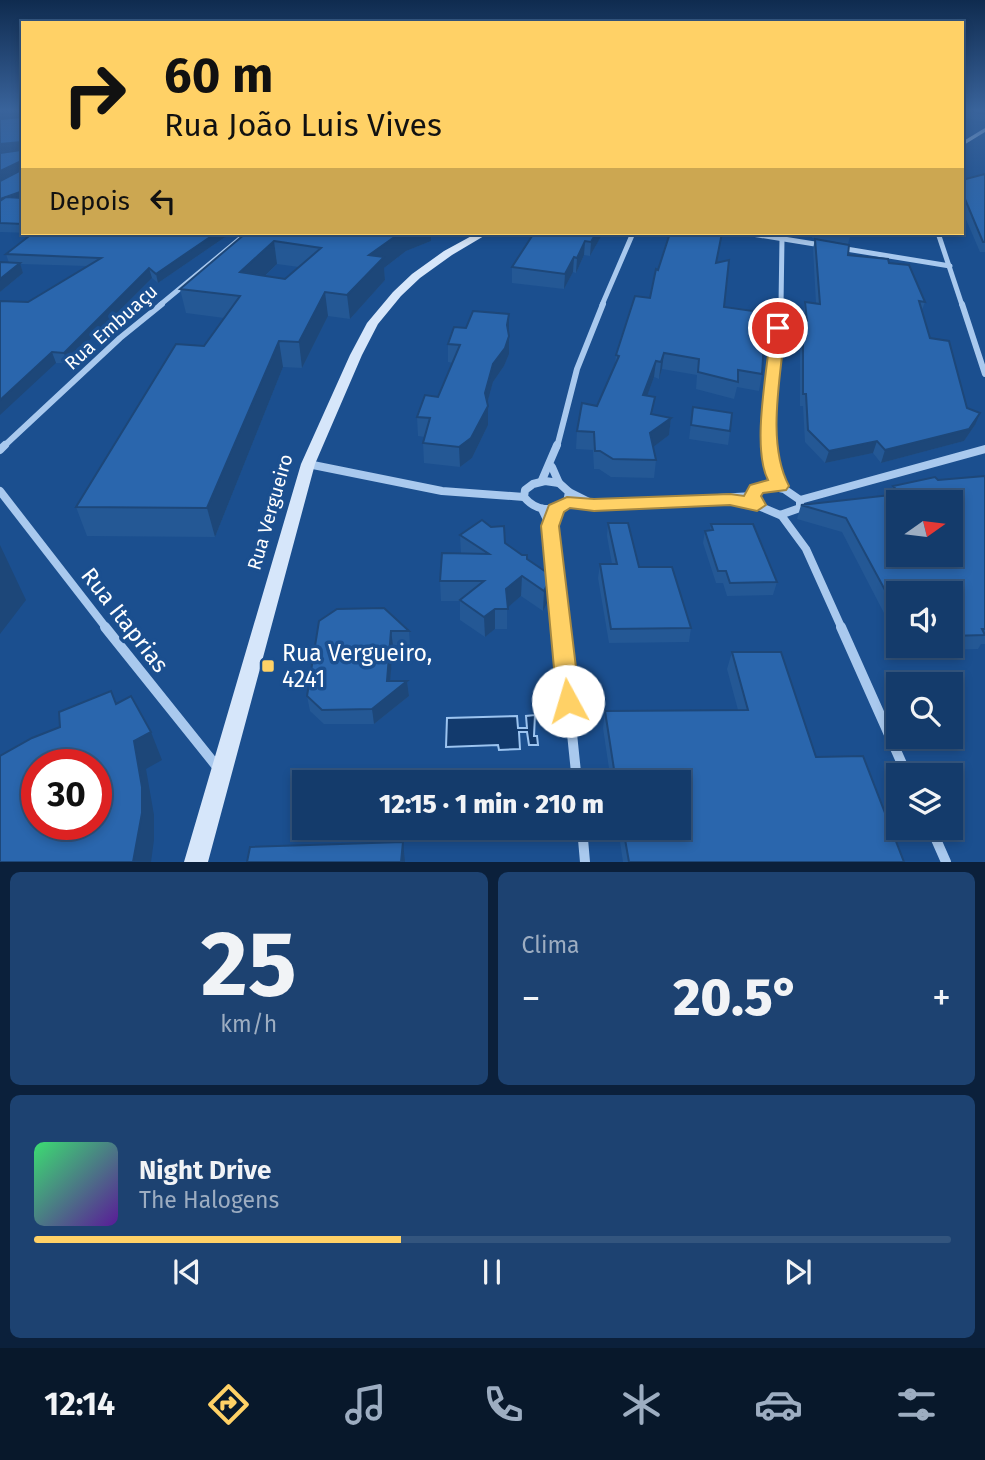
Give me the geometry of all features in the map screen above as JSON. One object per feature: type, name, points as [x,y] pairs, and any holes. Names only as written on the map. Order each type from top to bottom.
[{"type":"main road","name":"Rua Vergueiro","points":[[196,862],[308,464],[356,355],[373,323],[406,285],[448,253],[480,235]]},
{"type":"main road","points":[[448,253],[455,237]]},
{"type":"street","name":"Rua Embuaçu","points":[[0,450],[120,338],[245,235]]},
{"type":"street","points":[[542,480],[552,467],[572,386],[632,235]]},
{"type":"street","points":[[758,235],[950,266]]},
{"type":"street","points":[[939,235],[985,374]]},
{"type":"street","points":[[780,486],[772,471],[768,444],[782,239]]},
{"type":"street","points":[[800,500],[985,449]]},
{"type":"street","points":[[308,464],[442,491],[524,497],[531,505],[542,509],[556,509],[567,502],[594,505],[730,499],[755,500],[767,512],[781,515],[793,513],[800,508],[800,500],[793,492]]},
{"type":"street","points":[[552,467],[559,483],[569,492],[594,505]]},
{"type":"street","points":[[766,485],[772,471]]},
{"type":"street","points":[[524,497],[525,490],[532,483],[542,480],[559,483]]},
{"type":"street","points":[[755,500],[756,489],[766,485],[780,486],[793,492],[820,494]]},
{"type":"street","name":"Rua Itaprias","points":[[0,491],[186,731],[221,771]]},
{"type":"street","points":[[567,502],[569,492]]},
{"type":"street","points":[[542,509],[550,526],[576,770]]},
{"type":"street","points":[[550,526],[556,509]]},
{"type":"street","points":[[793,513],[796,532],[902,763]]},
{"type":"street","points":[[781,515],[796,532]]},
{"type":"street","points":[[583,840],[585,862]]},
{"type":"street","points":[[936,840],[946,862]]},
{"type":"water","points":[[535,715],[534,736],[537,736],[538,745],[529,745],[527,732],[519,732],[520,749],[499,750],[498,745],[446,747],[447,718],[517,716],[518,728],[527,728],[526,716]]},
{"type":"building","points":[[21,150],[21,162],[0,171],[0,153]]},
{"type":"building","points":[[21,170],[21,192],[0,199],[0,181]]},
{"type":"building","points":[[985,174],[985,242],[964,199],[964,179]]},
{"type":"building","points":[[6,197],[21,198],[21,224],[0,223],[0,201]]},
{"type":"building","points":[[30,235],[213,235],[156,274],[149,268],[64,353],[52,352],[0,400],[0,301],[28,302],[101,258],[6,254]]},
{"type":"building","points":[[244,235],[397,235],[369,255],[384,257],[347,295],[325,292],[299,342],[279,341],[207,508],[76,507],[176,344],[204,346],[240,296],[180,289]],"holes":[[[274,241],[321,248],[285,279],[240,272]]]},
{"type":"building","points":[[533,235],[595,235],[591,242],[585,241],[565,274],[512,267]]},
{"type":"building","points":[[669,235],[722,235],[716,263],[729,260],[724,307],[753,311],[752,325],[765,327],[762,374],[738,370],[738,382],[698,372],[699,359],[664,353],[661,362],[656,361],[643,395],[655,397],[651,414],[671,418],[650,433],[656,460],[613,459],[595,451],[594,432],[577,431],[582,403],[597,406],[619,356],[616,355],[635,296],[650,298],[656,269],[658,270]]},
{"type":"building","points":[[815,239],[849,245],[848,255],[888,259],[889,263],[909,265],[925,302],[919,301],[930,338],[949,341],[967,408],[980,413],[969,429],[885,450],[877,441],[829,451],[808,430],[806,394],[803,394],[803,321],[807,321],[805,302],[820,304]]},
{"type":"building","points":[[0,262],[20,263],[0,279]]},
{"type":"building","points":[[473,311],[509,314],[509,336],[505,348],[493,364],[485,393],[488,406],[471,438],[459,447],[423,443],[430,418],[417,417],[425,395],[438,397],[460,345],[448,344],[454,327],[466,328]]},
{"type":"building","points":[[693,407],[732,413],[730,431],[691,425]]},
{"type":"building","points":[[985,476],[985,629],[982,629],[985,635],[963,636],[963,581],[886,581],[886,592],[846,518],[801,505],[886,496],[886,567],[963,567],[963,490],[896,490],[893,486],[935,477],[938,480]]},
{"type":"building","points":[[482,520],[491,527],[504,526],[505,543],[522,555],[527,555],[527,559],[552,576],[544,591],[522,576],[506,589],[508,609],[495,609],[484,617],[460,600],[484,581],[440,581],[442,553],[489,554],[460,535]]},
{"type":"building","points":[[608,523],[628,523],[639,567],[672,567],[691,628],[611,629],[600,564],[617,564]]},
{"type":"building","points":[[711,524],[753,524],[777,582],[730,583],[726,571],[718,571],[705,531],[713,530]]},
{"type":"building","points":[[384,608],[409,631],[391,631],[387,681],[407,681],[372,709],[322,710],[307,696],[319,621],[337,609]]},
{"type":"building","points":[[732,652],[781,652],[816,757],[863,756],[886,815],[886,840],[895,840],[904,862],[629,862],[625,840],[691,840],[691,770],[614,770],[605,711],[748,710]]},
{"type":"building","points":[[111,691],[116,704],[131,696],[151,732],[134,741],[142,787],[142,813],[133,862],[0,862],[0,756],[32,738],[60,727],[59,712]]},
{"type":"building","points":[[403,842],[401,862],[247,862],[250,847]]},
{"type":"place","name":"Rua Vergueiro, 4241","points":[[268,666]]},
{"type":"route","points":[[568,701],[550,526],[556,509],[567,502],[594,505],[730,499],[757,505],[753,496],[756,489],[766,485],[780,486],[772,471],[768,444],[778,328]]}]
